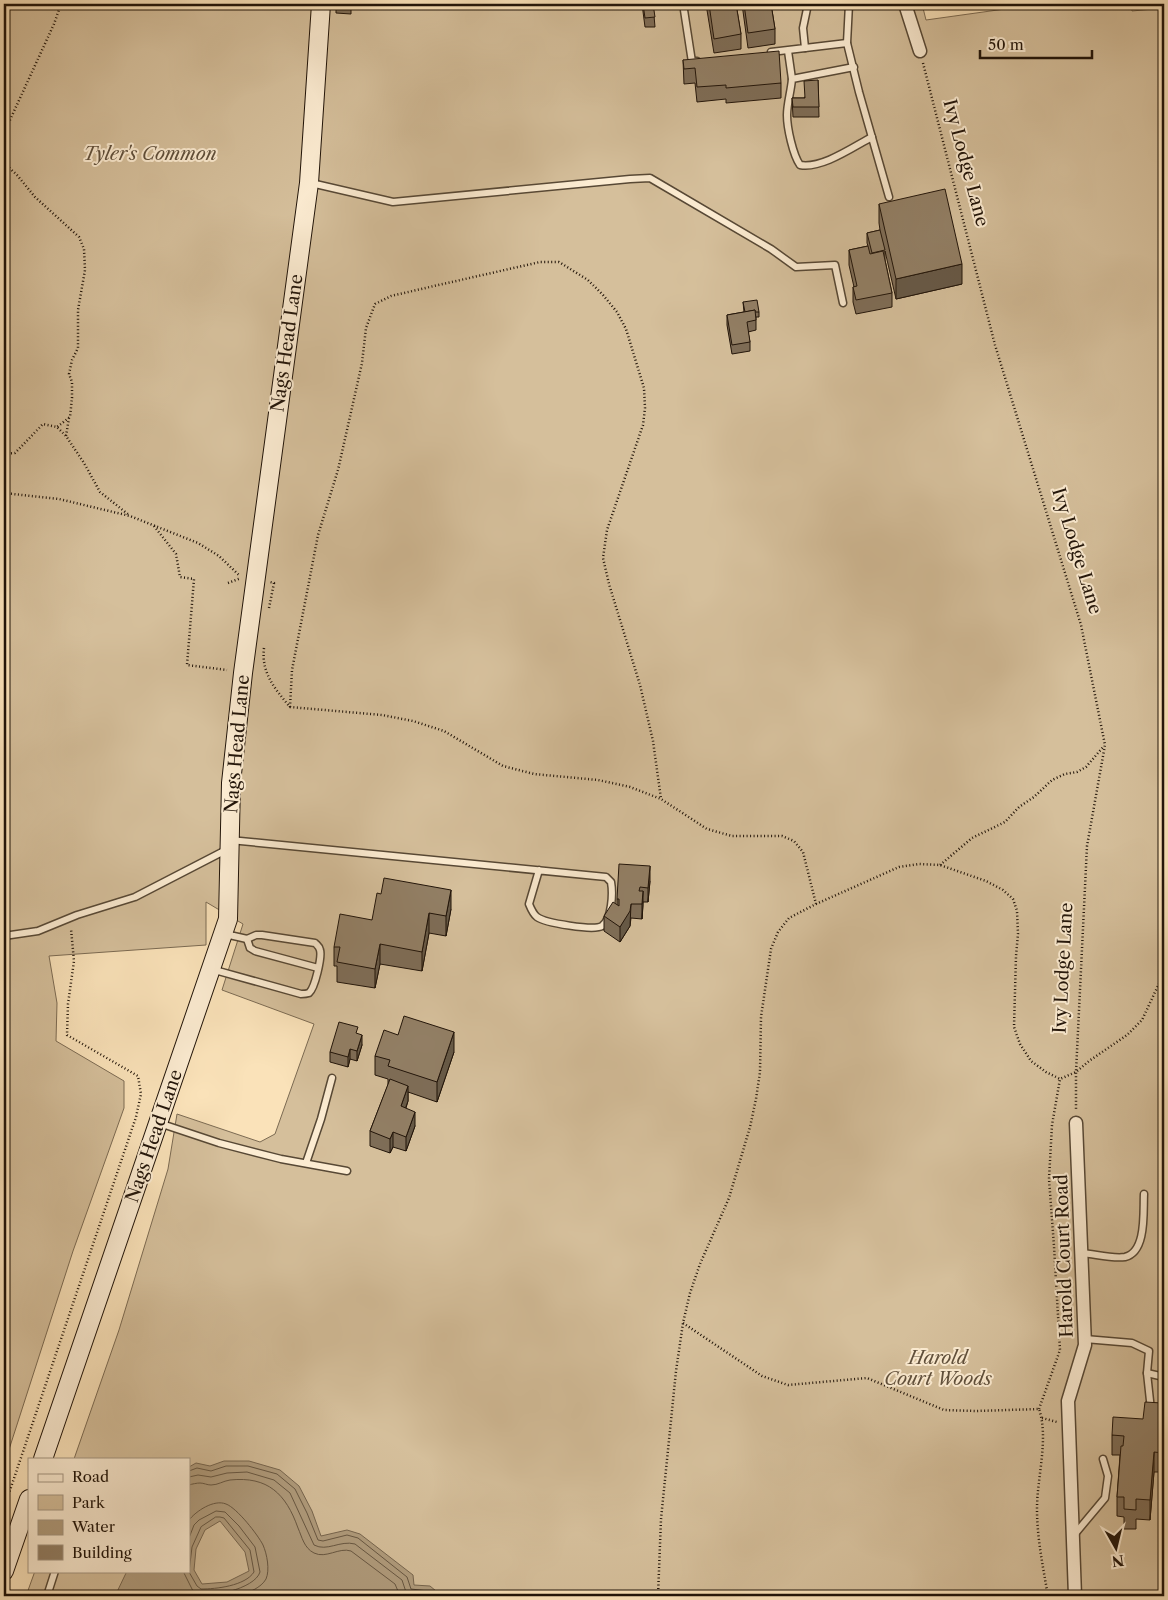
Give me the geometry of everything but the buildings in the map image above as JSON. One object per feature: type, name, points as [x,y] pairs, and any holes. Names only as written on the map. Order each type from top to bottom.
[{"type":"street","name":"Nags Head Lane","points":[[42,1458],[228,920],[231,783],[243,673],[310,183],[321,4]]},
{"type":"street","points":[[906,4],[920,51]]},
{"type":"street","name":"Harold Court Road","points":[[1075,1596],[1068,1401],[1085,1345],[1076,1123]]},
{"type":"street","points":[[4,1571],[28,1502]]},
{"type":"lane","points":[[805,48],[803,28],[808,4]]},
{"type":"lane","points":[[849,4],[848,43],[859,92],[889,197]]},
{"type":"lane","points":[[684,10],[692,62],[702,60]]},
{"type":"lane","points":[[759,54],[848,43]]},
{"type":"lane","points":[[788,50],[792,79],[787,115],[791,140],[800,165],[816,165],[872,137]]},
{"type":"lane","points":[[792,79],[854,67]]},
{"type":"lane","points":[[310,183],[393,202],[650,178],[771,249],[796,267],[835,265],[843,303]]},
{"type":"lane","points":[[4,936],[38,931],[69,918],[135,897],[229,844],[539,870],[608,878],[611,882],[612,890],[606,921],[602,925],[591,928],[546,921],[536,916],[529,904],[539,870]]},
{"type":"lane","points":[[211,969],[301,994],[306,994],[312,990],[320,951],[319,946],[315,943],[262,935],[256,935],[247,939],[224,934]]},
{"type":"lane","points":[[247,939],[250,948],[255,951],[318,968]]},
{"type":"lane","points":[[306,1163],[332,1078]]},
{"type":"lane","points":[[158,1123],[219,1143],[346,1171]]},
{"type":"lane","points":[[1082,1253],[1118,1257],[1126,1257],[1133,1254],[1143,1230],[1144,1194]]},
{"type":"lane","points":[[1084,1339],[1132,1343],[1149,1351],[1147,1372],[1152,1419]]},
{"type":"lane","points":[[1147,1372],[1164,1377]]},
{"type":"lane","points":[[1073,1536],[1105,1498],[1108,1476],[1103,1460]]},
{"type":"lane","points":[[47,1596],[55,1572]]},
{"type":"path","points":[[4,133],[54,24],[61,4]]},
{"type":"path","name":"Ivy Lodge Lane","points":[[920,51],[995,345],[1081,625],[1105,745],[1087,846],[1076,1072],[1076,1123]]},
{"type":"path","points":[[4,163],[35,197],[79,238],[84,249],[85,270],[78,310],[78,348],[72,360],[69,374],[72,382],[72,398],[66,436]]},
{"type":"path","points":[[290,707],[292,670],[318,535],[338,470],[362,363],[366,328],[375,304],[391,296],[434,286],[540,262],[559,262],[588,280],[617,312],[626,329],[644,388],[645,408],[643,425],[607,530],[603,558],[654,742],[661,799]]},
{"type":"path","points":[[57,427],[70,416]]},
{"type":"path","points":[[4,454],[15,454],[42,424],[57,427],[66,436],[84,463],[100,492],[130,516]]},
{"type":"path","points":[[4,492],[59,499],[130,516],[153,525],[198,544],[219,556],[242,578],[228,582]]},
{"type":"path","points":[[153,525],[176,554],[180,577],[194,579],[187,664],[243,673]]},
{"type":"path","points":[[256,580],[274,583],[269,611]]},
{"type":"path","points":[[264,647],[265,672],[276,690],[290,707],[382,715],[413,721],[444,731],[504,766],[534,774],[598,780],[630,788],[661,799],[707,829],[732,836],[782,836],[794,841],[803,852],[816,904]]},
{"type":"path","points":[[940,865],[972,838],[1005,822],[1019,807],[1034,797],[1052,780],[1086,767],[1105,745]]},
{"type":"path","points":[[658,1596],[662,1509],[676,1371],[683,1323],[690,1292],[729,1198],[750,1127],[760,1072],[762,1017],[771,949],[778,932],[789,918],[899,867],[919,864],[940,865],[986,881],[1003,890],[1013,899],[1018,911],[1014,1027],[1020,1044],[1031,1061],[1060,1079]]},
{"type":"path","points":[[4,1508],[136,1117],[141,1094],[138,1076],[67,1035],[68,1004],[74,961],[69,918]]},
{"type":"path","points":[[1060,1079],[1076,1072],[1127,1035],[1142,1020],[1164,973]]},
{"type":"path","points":[[1048,1596],[1038,1535],[1037,1507],[1043,1428],[1039,1409],[1060,1350],[1049,1179],[1052,1125],[1060,1079]]},
{"type":"path","points":[[683,1323],[762,1376],[788,1385],[867,1378],[944,1410],[1039,1409]]},
{"type":"green space","points":[[4,4],[922,4],[926,20],[1019,7],[1019,4],[1131,4],[1132,11],[1164,8],[1164,1596],[26,1596],[35,1572],[190,1572],[190,1458],[74,1458],[119,1330],[168,1169],[177,1114],[260,1142],[275,1134],[314,1024],[222,990],[243,924],[206,902],[206,945],[49,956],[57,1003],[56,1041],[124,1081],[124,1108],[73,1251],[4,1465]]},
{"type":"water","points":[[224,1461],[249,1461],[280,1470],[299,1486],[312,1511],[321,1536],[347,1530],[360,1534],[413,1575],[414,1585],[430,1586],[442,1596],[115,1596],[127,1572],[190,1572],[190,1466],[196,1463],[210,1466]],"holes":[[[220,1521],[245,1552],[249,1571],[227,1582],[202,1584],[194,1570],[196,1549],[205,1530]]]},
{"type":"park label","name":"Tyler's Common","points":[[150,154]]},
{"type":"park label","name":"Harold Court Woods","points":[[938,1368]]}]
